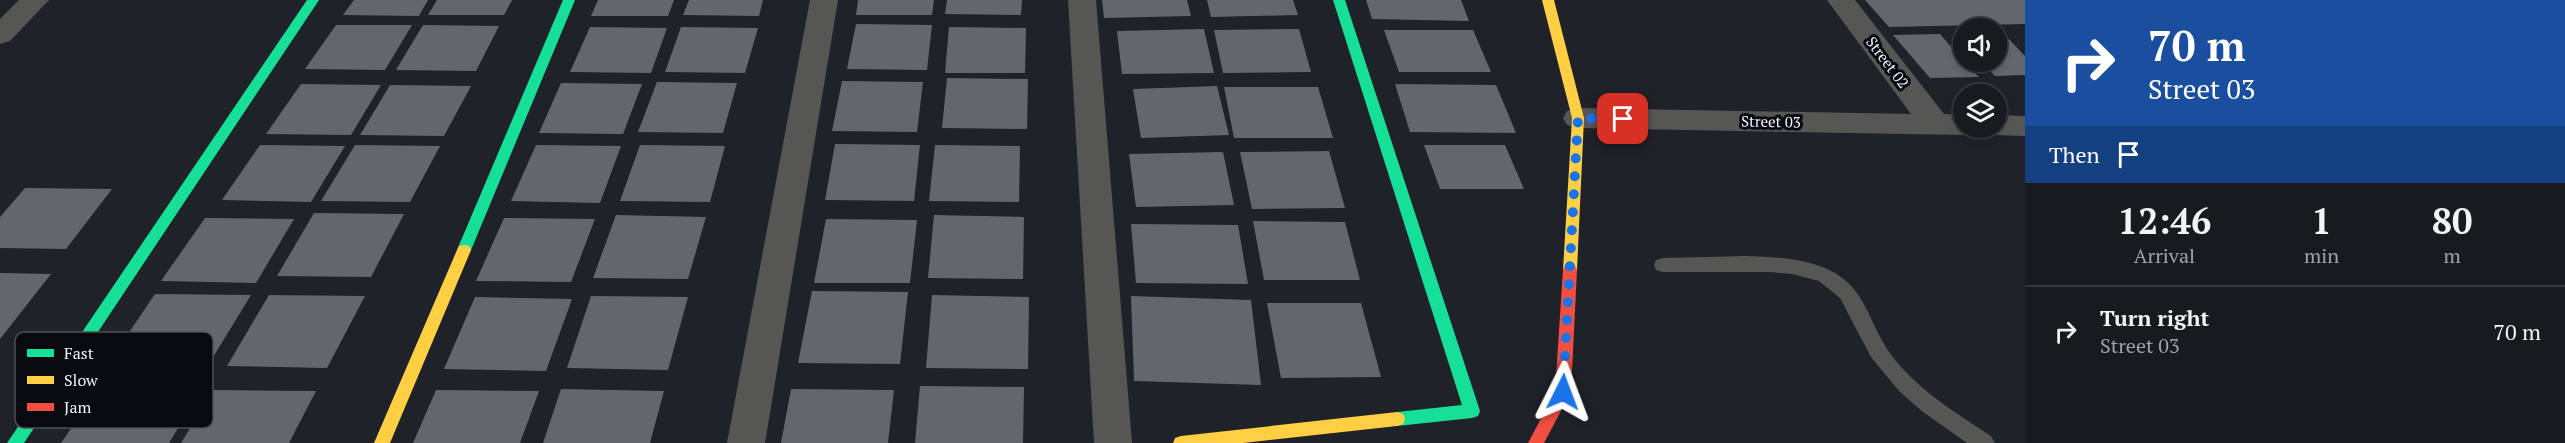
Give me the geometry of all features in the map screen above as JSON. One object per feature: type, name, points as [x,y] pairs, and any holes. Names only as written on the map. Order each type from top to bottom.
[{"type":"street","points":[[0,35],[35,0]]},
{"type":"street","points":[[90,332],[313,0]]},
{"type":"street","points":[[382,443],[569,0]]},
{"type":"street","points":[[746,443],[824,0]]},
{"type":"street","points":[[1082,0],[1113,443]]},
{"type":"street","points":[[1182,443],[1472,411],[1339,0]]},
{"type":"street","points":[[1536,443],[1563,392],[1578,118],[1548,0]]},
{"type":"street","name":"Street 02","points":[[1841,0],[1949,125]]},
{"type":"street","name":"Street 03","points":[[1578,118],[1949,125]]},
{"type":"street","points":[[2007,126],[2025,126]]},
{"type":"street","points":[[15,443],[25,428]]},
{"type":"lane","points":[[1663,265],[1726,263],[1776,266],[1825,276],[1849,294],[1870,339],[1899,380],[1984,443]]},
{"type":"building","points":[[354,0],[428,0],[419,16],[343,15]]},
{"type":"building","points":[[437,0],[512,0],[504,15],[428,15]]},
{"type":"building","points":[[598,0],[674,0],[668,16],[591,16]]},
{"type":"building","points":[[689,0],[763,0],[759,16],[683,15]]},
{"type":"building","points":[[858,0],[934,0],[932,15],[856,15]]},
{"type":"building","points":[[947,0],[1022,0],[1021,15],[945,14]]},
{"type":"building","points":[[1102,0],[1187,0],[1191,16],[1104,18]]},
{"type":"building","points":[[1207,0],[1293,0],[1298,15],[1211,17]]},
{"type":"building","points":[[1366,0],[1461,0],[1469,21],[1372,19]]},
{"type":"building","points":[[1865,0],[2025,0],[2025,24],[2007,24],[2007,18],[1953,18],[1953,26],[1889,27]]},
{"type":"building","points":[[856,24],[932,25],[927,70],[847,69]]},
{"type":"building","points":[[336,25],[412,25],[385,70],[305,69]]},
{"type":"building","points":[[423,25],[499,26],[476,71],[396,70]]},
{"type":"building","points":[[590,27],[667,28],[651,73],[570,72]]},
{"type":"building","points":[[681,27],[758,28],[745,73],[665,72]]},
{"type":"building","points":[[949,27],[1026,28],[1025,73],[945,73]]},
{"type":"building","points":[[1204,29],[1214,73],[1122,74],[1117,31]]},
{"type":"building","points":[[1299,29],[1311,72],[1223,73],[1214,30]]},
{"type":"building","points":[[1384,30],[1473,30],[1491,72],[1399,72]]},
{"type":"building","points":[[1940,34],[1953,49],[1953,72],[1974,72],[1979,77],[1930,78],[1893,35]]},
{"type":"building","points":[[2007,37],[2025,56],[2025,75],[1995,76],[1991,72],[2007,72]]},
{"type":"building","points":[[947,78],[1028,79],[1027,129],[942,128]]},
{"type":"building","points":[[842,81],[923,82],[917,132],[832,131]]},
{"type":"building","points":[[657,82],[737,83],[723,133],[638,132]]},
{"type":"building","points":[[561,83],[642,84],[623,134],[539,133]]},
{"type":"building","points":[[301,84],[381,85],[351,135],[266,134]]},
{"type":"building","points":[[1395,84],[1496,85],[1516,133],[1410,132]]},
{"type":"building","points":[[390,85],[471,86],[444,136],[360,135]]},
{"type":"building","points":[[1217,86],[1229,135],[1141,138],[1133,89]]},
{"type":"building","points":[[1224,87],[1318,87],[1333,138],[1234,138]]},
{"type":"building","points":[[835,144],[920,145],[914,201],[825,200]]},
{"type":"building","points":[[260,145],[345,146],[311,202],[222,200]]},
{"type":"building","points":[[355,145],[440,146],[410,202],[321,201]]},
{"type":"building","points":[[536,145],[621,146],[600,203],[511,201]]},
{"type":"building","points":[[640,145],[725,146],[710,202],[620,201]]},
{"type":"building","points":[[935,145],[1020,146],[1019,202],[929,201]]},
{"type":"building","points":[[1424,145],[1505,145],[1524,189],[1440,189]]},
{"type":"building","points":[[1329,151],[1345,208],[1252,209],[1240,152]]},
{"type":"building","points":[[1223,152],[1234,205],[1136,207],[1129,154]]},
{"type":"building","points":[[25,188],[112,189],[66,249],[0,248],[0,217]]},
{"type":"building","points":[[314,213],[404,214],[371,277],[277,276]]},
{"type":"building","points":[[616,215],[706,217],[688,279],[593,278]]},
{"type":"building","points":[[934,215],[1024,217],[1023,279],[928,278]]},
{"type":"building","points":[[205,218],[294,219],[256,283],[161,281]]},
{"type":"building","points":[[504,218],[595,219],[571,282],[476,281]]},
{"type":"building","points":[[826,219],[917,220],[910,283],[814,283]]},
{"type":"building","points":[[1253,221],[1345,222],[1360,280],[1264,280]]},
{"type":"building","points":[[1131,224],[1238,225],[1248,284],[1136,283]]},
{"type":"building","points":[[0,273],[51,274],[0,339]]},
{"type":"building","points":[[812,291],[908,292],[900,364],[798,363]]},
{"type":"building","points":[[155,294],[251,295],[213,357],[213,332],[129,332]]},
{"type":"building","points":[[269,295],[365,296],[327,368],[227,366]]},
{"type":"building","points":[[932,295],[1029,297],[1028,369],[926,368]]},
{"type":"building","points":[[591,296],[688,297],[668,370],[567,368]]},
{"type":"building","points":[[1131,296],[1251,300],[1261,385],[1134,381]]},
{"type":"building","points":[[475,297],[572,299],[546,371],[444,369]]},
{"type":"building","points":[[1267,303],[1361,303],[1381,377],[1281,378]]},
{"type":"building","points":[[920,386],[1024,387],[1023,443],[915,443]]},
{"type":"building","points":[[561,389],[664,391],[650,443],[543,443]]},
{"type":"building","points":[[791,389],[894,390],[888,443],[781,443]]},
{"type":"building","points":[[213,390],[316,391],[289,443],[181,443],[190,428],[213,428]]},
{"type":"building","points":[[436,390],[539,391],[520,443],[413,443]]},
{"type":"building","points":[[71,428],[178,428],[169,443],[61,443]]},
{"type":"traffic: fast","points":[[90,332],[313,0]]},
{"type":"traffic: fast","points":[[464,250],[569,0]]},
{"type":"traffic: fast","points":[[1339,0],[1472,411],[1397,419]]},
{"type":"traffic: fast","points":[[15,443],[25,428]]},
{"type":"traffic: slow","points":[[1548,0],[1578,118],[1570,270]]},
{"type":"traffic: slow","points":[[382,443],[464,250]]},
{"type":"traffic: slow","points":[[1181,443],[1397,419]]},
{"type":"traffic: jam","points":[[1536,443],[1563,392],[1570,270]]},
{"type":"route","points":[[1563,392],[1578,118],[1623,119]]}]
